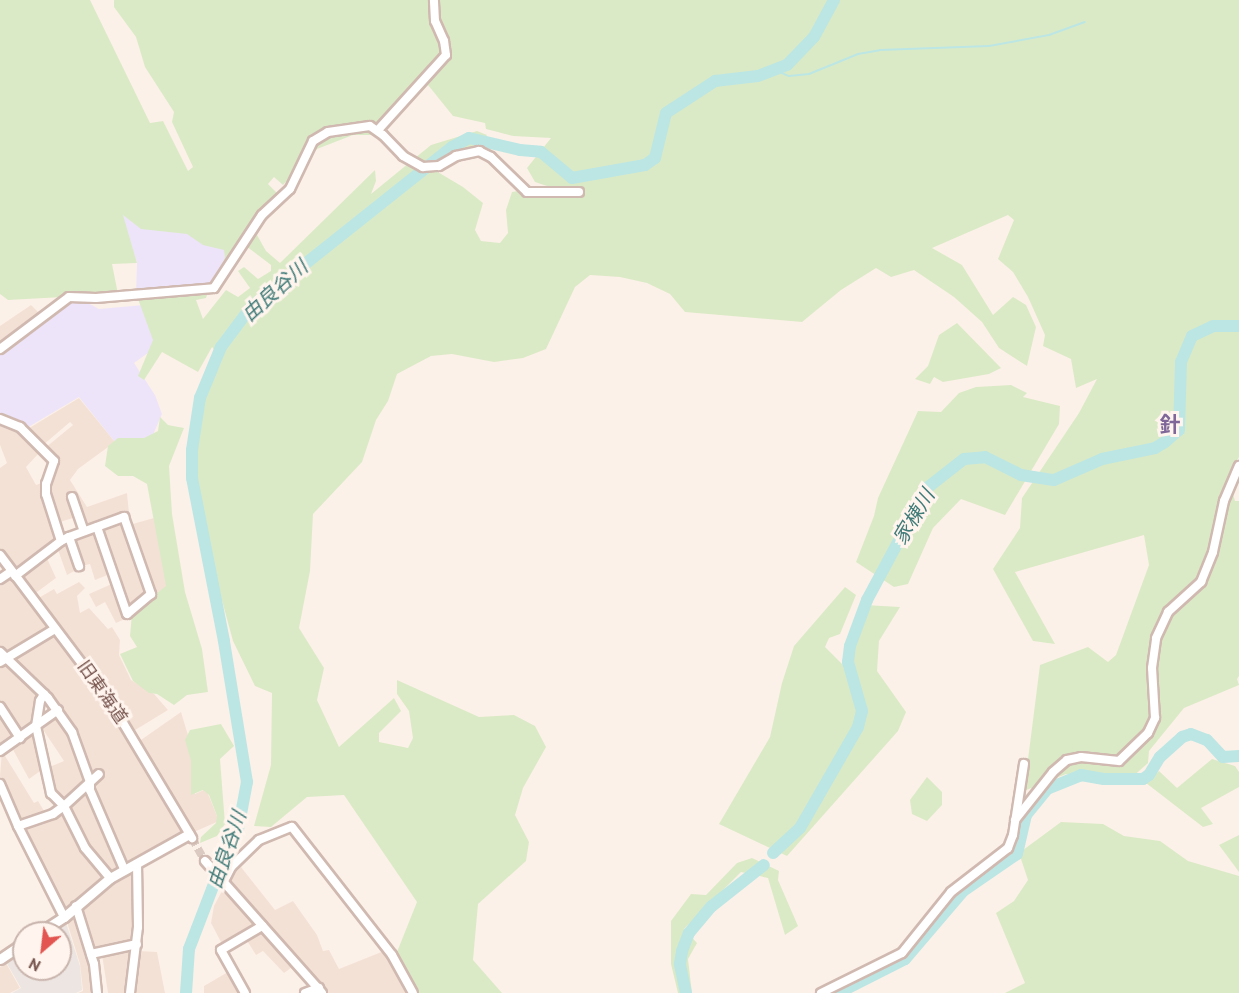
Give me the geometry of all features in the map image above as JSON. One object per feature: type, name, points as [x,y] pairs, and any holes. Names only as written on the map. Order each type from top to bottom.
[{"type":"street","points":[[378,130],[446,55],[444,41],[435,21],[434,0]]},
{"type":"street","points":[[0,349],[69,297],[96,298],[214,288],[262,215],[290,189],[313,141],[328,132],[370,126],[378,130],[403,156],[423,167],[439,166],[456,156],[479,151],[491,157],[527,192],[579,192]]},
{"type":"street","points":[[0,419],[20,427],[54,461],[46,484],[46,494],[79,566]]},
{"type":"street","points":[[1016,820],[1053,772],[1066,760],[1081,757],[1119,761],[1148,733],[1155,718],[1152,668],[1156,638],[1168,612],[1201,582],[1239,466]]},
{"type":"street","points":[[72,497],[84,531]]},
{"type":"street","points":[[0,579],[65,539],[84,531],[124,517],[152,594],[127,614],[97,527]]},
{"type":"street","name":"旧東海道","points":[[0,555],[110,701],[156,773],[190,836]]},
{"type":"street","points":[[0,662],[55,629]]},
{"type":"street","points":[[0,652],[8,657],[44,694],[72,732],[90,782],[90,790],[124,869]]},
{"type":"street","points":[[44,694],[40,701],[36,726],[46,780],[51,793],[64,806],[85,849],[110,878]]},
{"type":"street","points":[[0,707],[20,738]]},
{"type":"street","points":[[0,751],[58,710]]},
{"type":"street","points":[[821,993],[902,952],[951,892],[1008,848],[1016,820],[1024,764]]},
{"type":"street","points":[[18,826],[53,814],[99,774]]},
{"type":"street","points":[[0,783],[18,826],[64,917]]},
{"type":"street","points":[[222,882],[231,867],[259,840],[292,826],[392,955],[412,993]]},
{"type":"street","points":[[58,921],[124,869],[190,836]]},
{"type":"street","points":[[205,861],[320,990]]},
{"type":"street","points":[[130,993],[137,944],[137,864]]},
{"type":"street","points":[[76,906],[92,954],[97,993]]},
{"type":"street","points":[[245,993],[220,950],[262,926]]},
{"type":"street","points":[[92,954],[137,944]]},
{"type":"street","points":[[305,993],[320,990]]},
{"type":"shaded area","points":[[121,213],[237,250],[214,287],[136,294],[137,263]]},
{"type":"shaded area","points":[[70,300],[82,300],[99,309],[144,305],[158,342],[152,350],[134,363],[155,395],[162,414],[152,437],[115,442],[79,397],[25,429],[0,417],[0,353]]},
{"type":"shaded area","points":[[31,305],[40,314],[0,345],[0,326]]},
{"type":"shaded area","points":[[79,398],[115,442],[78,469],[70,480],[87,507],[127,493],[129,513],[87,527],[76,517],[57,523],[48,490],[55,467],[45,448],[73,425],[70,422],[42,446],[26,430]]},
{"type":"shaded area","points":[[4,423],[21,430],[41,451],[26,467],[36,485],[44,482],[58,535],[57,541],[15,572],[0,552],[0,468],[7,463],[0,445],[0,424]]},
{"type":"shaded area","points":[[154,518],[168,591],[153,595],[129,525]]},
{"type":"shaded area","points":[[119,521],[123,522],[148,592],[130,608],[127,607],[101,529]]},
{"type":"shaded area","points":[[92,531],[96,532],[110,574],[95,580],[90,564],[82,566],[73,537]]},
{"type":"shaded area","points":[[67,542],[70,543],[78,569],[67,575],[57,547]]},
{"type":"shaded area","points":[[45,554],[56,578],[33,595],[18,577]]},
{"type":"shaded area","points":[[9,574],[50,628],[8,654],[0,649],[0,580]]},
{"type":"shaded area","points":[[79,582],[85,588],[77,596],[80,613],[89,608],[108,629],[112,627],[120,640],[119,655],[131,680],[154,694],[168,710],[132,732],[35,600],[54,589],[57,594]]},
{"type":"shaded area","points":[[114,583],[127,618],[116,623],[105,602],[96,607],[89,594]]},
{"type":"shaded area","points":[[55,634],[112,709],[186,832],[126,865],[92,791],[91,777],[56,705],[14,660]]},
{"type":"shaded area","points":[[6,660],[40,694],[34,710],[34,723],[22,733],[18,732],[0,703],[0,664]]},
{"type":"shaded area","points":[[0,712],[15,738],[0,749]]},
{"type":"shaded area","points":[[181,712],[194,755],[195,794],[206,789],[219,821],[194,832],[138,742]]},
{"type":"shaded area","points":[[57,713],[68,730],[88,783],[63,804],[52,790],[47,768],[64,761],[40,725]]},
{"type":"shaded area","points":[[34,730],[43,769],[29,779],[11,746]]},
{"type":"shaded area","points":[[2,751],[34,803],[38,801],[46,814],[20,822],[0,776]]},
{"type":"shaded area","points":[[86,789],[120,862],[120,869],[110,875],[90,852],[67,808]]},
{"type":"shaded area","points":[[62,809],[105,876],[64,910],[23,829]]},
{"type":"shaded area","points":[[241,867],[275,910],[293,901],[317,935],[323,951],[329,950],[339,969],[384,951],[409,993],[324,993],[301,961],[225,883]]},
{"type":"shaded area","points":[[129,871],[133,880],[136,942],[95,951],[83,911],[85,903],[114,877]]},
{"type":"shaded area","points":[[223,889],[255,924],[255,929],[222,944],[211,923],[214,906]]},
{"type":"shaded area","points":[[75,913],[79,915],[96,985],[90,993],[78,993],[83,991],[80,964],[72,938],[72,921],[66,919]]},
{"type":"shaded area","points":[[262,930],[295,965],[284,973],[263,951],[256,955],[246,939]]},
{"type":"shaded area","points":[[72,941],[80,966],[82,990],[76,993],[12,993],[21,988],[17,981],[72,981]]},
{"type":"shaded area","points":[[134,946],[129,993],[108,993],[102,955]]},
{"type":"shaded area","points":[[139,951],[157,952],[165,993],[133,993]]},
{"type":"shaded area","points":[[12,956],[12,972],[5,960]]},
{"type":"shaded area","points":[[6,963],[12,974],[12,981],[16,981],[20,988],[10,993],[0,993],[0,967]]},
{"type":"shaded area","points":[[228,972],[241,993],[204,993],[204,986]]},
{"type":"green space","points":[[0,0],[90,0],[150,123],[163,121],[188,171],[193,167],[172,122],[174,112],[145,67],[136,37],[114,7],[114,0],[1239,0],[1239,457],[1228,477],[1235,501],[1239,501],[1239,676],[1237,679],[1239,685],[1184,708],[1149,751],[1148,763],[1129,780],[1066,774],[1024,791],[1040,665],[1088,647],[1108,662],[1116,655],[1149,565],[1144,535],[1015,572],[1055,644],[1033,641],[993,569],[1020,528],[1022,498],[1079,413],[1097,379],[1076,388],[1071,359],[1043,346],[1045,335],[1028,297],[1013,272],[998,259],[1014,220],[1008,215],[932,248],[962,265],[993,315],[1013,297],[1026,305],[1036,327],[1027,366],[999,348],[982,322],[954,297],[914,270],[891,277],[876,268],[841,290],[802,322],[685,312],[670,294],[647,283],[620,277],[590,275],[575,287],[546,349],[523,358],[494,362],[452,354],[431,356],[397,374],[388,401],[376,420],[362,462],[313,514],[310,571],[299,628],[324,668],[317,700],[339,747],[394,698],[401,711],[379,733],[379,742],[408,748],[413,738],[409,711],[397,694],[397,680],[479,717],[514,715],[535,726],[546,747],[523,788],[515,815],[529,842],[526,861],[478,904],[473,960],[502,993],[417,993],[395,957],[417,902],[344,795],[307,797],[271,827],[254,826],[271,765],[272,693],[255,686],[233,641],[212,564],[194,455],[205,398],[222,360],[212,347],[198,372],[162,352],[144,380],[138,376],[153,340],[138,299],[208,292],[206,298],[196,300],[203,319],[226,290],[238,297],[250,288],[238,271],[244,267],[258,279],[271,271],[271,265],[246,246],[272,206],[257,235],[266,251],[280,263],[375,170],[376,181],[371,194],[431,145],[477,131],[487,135],[482,142],[431,168],[463,187],[483,203],[475,230],[481,241],[500,243],[508,233],[506,210],[512,192],[547,186],[535,182],[527,168],[551,138],[513,136],[486,129],[485,123],[453,116],[428,85],[377,135],[353,135],[317,149],[283,185],[274,177],[268,184],[277,193],[213,287],[211,283],[225,258],[224,250],[203,245],[187,234],[141,229],[123,215],[137,263],[112,264],[118,294],[8,300],[0,294]]},
{"type":"green space","points":[[957,323],[1001,368],[989,374],[943,382],[934,377],[930,384],[915,379],[928,366],[939,335]]},
{"type":"green space","points":[[1011,385],[1027,393],[1023,397],[1060,406],[1059,424],[1005,515],[961,499],[933,528],[908,584],[894,587],[856,562],[874,516],[878,498],[918,411],[941,412],[959,393],[976,387]]},
{"type":"green space","points":[[160,417],[168,425],[184,428],[169,466],[172,514],[185,592],[202,649],[208,692],[187,695],[174,705],[157,694],[149,693],[133,681],[120,654],[137,647],[130,636],[132,613],[166,586],[147,484],[133,476],[118,476],[105,466],[108,446],[118,438],[144,438],[158,431]]},
{"type":"green space","points":[[845,587],[856,595],[840,634],[829,638],[825,647],[850,672],[855,638],[865,605],[900,607],[879,641],[877,671],[906,712],[898,731],[787,856],[719,824],[770,737],[782,683],[794,646]]},
{"type":"green space","points":[[221,724],[234,746],[220,759],[225,824],[217,836],[200,843],[201,837],[216,823],[217,816],[209,795],[203,790],[191,795],[191,761],[185,740],[190,730]]},
{"type":"green space","points":[[1212,759],[1235,766],[1239,772],[1239,787],[1201,808],[1213,824],[1203,827],[1146,783],[1159,771],[1177,788]]},
{"type":"green space","points":[[927,777],[942,792],[942,805],[927,821],[912,814],[910,800]]},
{"type":"green space","points":[[1061,822],[1103,824],[1124,836],[1160,841],[1188,861],[1239,876],[1239,993],[1005,993],[1025,983],[996,913],[1014,901],[1028,880],[1019,853]]},
{"type":"green space","points":[[1239,835],[1239,872],[1219,845]]},
{"type":"green space","points":[[752,858],[779,871],[778,880],[798,926],[785,935],[768,878],[741,872],[684,929],[697,943],[688,959],[692,993],[678,993],[671,964],[671,921],[691,894],[706,895],[737,863]]},
{"type":"waterway","name":"由良谷川","points":[[186,993],[189,949],[238,830],[247,782],[224,641],[192,478],[192,450],[200,398],[221,347],[251,307],[452,147],[469,138],[520,150],[541,152],[572,178],[645,165],[655,158],[666,113],[715,81],[758,76],[787,65],[814,37],[834,0]]},
{"type":"waterway","points":[[777,71],[789,76],[809,74],[858,54],[880,50],[989,46],[1049,35],[1085,22]]},
{"type":"waterway","name":"家棟川","points":[[773,853],[800,828],[858,727],[862,711],[848,662],[850,646],[867,600],[927,488],[964,459],[985,457],[1021,475],[1054,480],[1102,459],[1155,448],[1179,430],[1181,362],[1192,336],[1213,326],[1239,326]]},
{"type":"waterway","points":[[838,993],[905,959],[963,891],[1017,854],[1026,815],[1047,789],[1081,775],[1104,779],[1143,779],[1149,775],[1160,757],[1182,737],[1191,734],[1207,740],[1223,757],[1239,756]]},
{"type":"waterway","name":"家棟川","points":[[686,993],[680,964],[689,933],[712,906],[764,865]]},
{"type":"tunnel","points":[[192,838],[205,861]]},
{"type":"district","name":"針","points":[[1170,425]]}]
